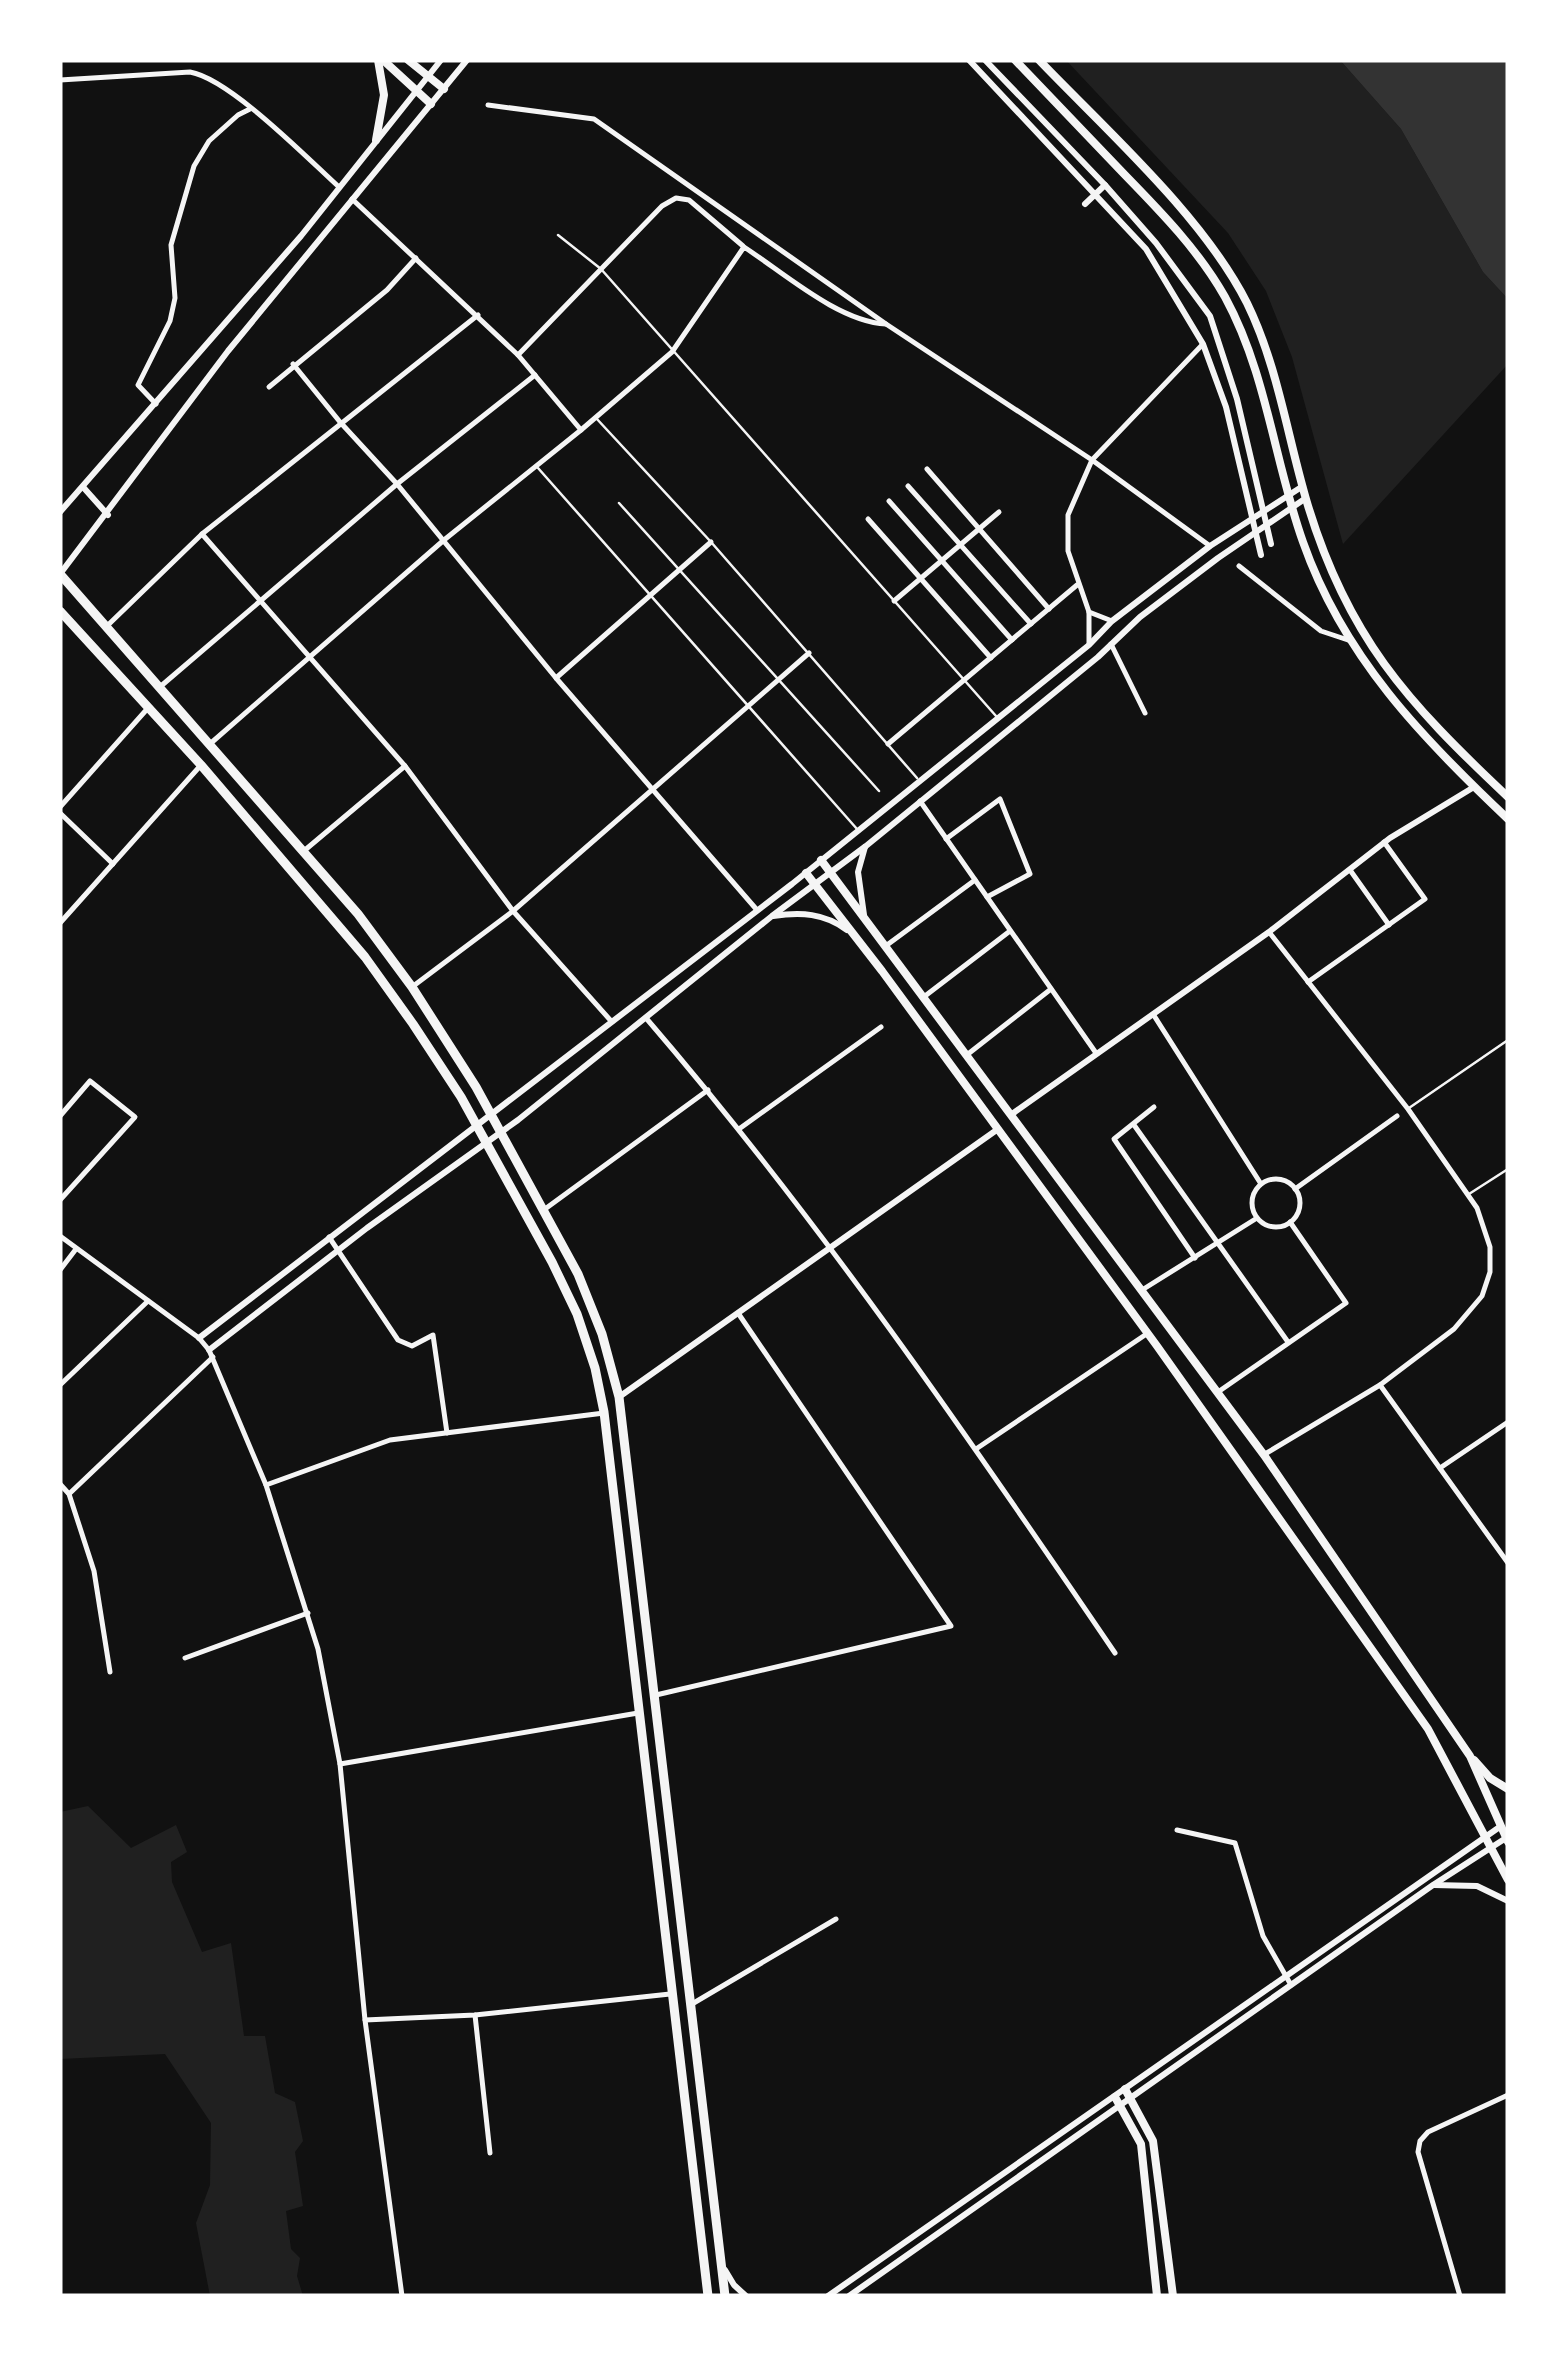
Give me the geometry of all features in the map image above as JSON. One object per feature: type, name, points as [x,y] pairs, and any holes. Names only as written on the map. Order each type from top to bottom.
[{"type":"main road","points":[[380,60],[431,104]]},
{"type":"main road","points":[[376,140],[384,95],[380,60]]},
{"type":"main road","points":[[408,60],[444,89]]},
{"type":"main road","points":[[1015,60],[1173,225],[1204,264],[1225,298],[1246,346],[1269,412],[1292,506],[1324,593],[1348,640],[1402,712],[1508,818]]},
{"type":"main road","points":[[1040,60],[1198,228],[1221,260],[1260,329],[1306,498],[1345,603],[1375,654],[1410,700],[1508,797]]},
{"type":"main road","points":[[60,574],[358,914],[412,987],[476,1087],[545,1209],[602,1334],[619,1397],[725,2296]]},
{"type":"main road","points":[[60,611],[201,765],[364,958],[461,1097],[577,1314],[595,1368],[604,1412],[708,2296]]},
{"type":"main road","points":[[822,860],[1264,1455],[1470,1756],[1504,1823],[1507,1839]]},
{"type":"main road","points":[[806,873],[1148,1333],[1428,1729],[1508,1880]]},
{"type":"main road","points":[[882,972],[898,960]]},
{"type":"main road","points":[[461,1097],[476,1087]]},
{"type":"main road","points":[[512,1192],[529,1182]]},
{"type":"main road","points":[[1428,1729],[1436,1730],[1446,1720]]},
{"type":"main road","points":[[1470,1756],[1490,1778],[1508,1789]]},
{"type":"main road","points":[[1128,2094],[1153,2141],[1173,2296]]},
{"type":"main road","points":[[1117,2101],[1141,2144],[1157,2296]]},
{"type":"main road","points":[[693,2161],[710,2159]]},
{"type":"street","points":[[60,512],[339,187],[441,60]]},
{"type":"street","points":[[60,574],[228,351],[467,60]]},
{"type":"street","points":[[968,60],[1146,250],[1203,344],[1226,408],[1261,554]]},
{"type":"street","points":[[984,60],[1105,185],[1156,243],[1210,316],[1238,398],[1270,544]]},
{"type":"street","points":[[60,80],[203,74],[250,109],[339,187]]},
{"type":"street","points":[[488,105],[594,119],[886,324],[1092,460],[1210,546],[1218,558]]},
{"type":"street","points":[[156,404],[138,385],[170,321],[175,298],[170,245],[186,188],[209,141],[238,114],[250,109]]},
{"type":"street","points":[[376,140],[388,155]]},
{"type":"street","points":[[1085,204],[1105,185]]},
{"type":"street","points":[[518,355],[662,206],[676,198],[690,200],[744,246],[844,315],[866,324],[886,324]]},
{"type":"street","points":[[352,199],[518,355],[581,430]]},
{"type":"street","points":[[208,745],[444,540],[672,352],[744,246]]},
{"type":"street","points":[[269,387],[388,290],[416,258]]},
{"type":"street","points":[[105,628],[202,534],[478,315]]},
{"type":"street","points":[[1089,645],[1089,612],[1068,551],[1068,515],[1092,460],[1203,344]]},
{"type":"street","points":[[293,364],[556,678],[758,910]]},
{"type":"street","points":[[159,688],[397,484],[535,375]]},
{"type":"street","points":[[927,469],[1048,609]]},
{"type":"street","points":[[908,486],[1031,624]]},
{"type":"street","points":[[199,1338],[806,873],[996,716],[1089,645],[1112,620],[1210,546],[1303,486]]},
{"type":"street","points":[[83,488],[108,514]]},
{"type":"street","points":[[70,1494],[211,1354],[338,1250],[486,1144],[866,846],[1140,618],[1234,546],[1306,498]]},
{"type":"street","points":[[889,501],[1012,640]]},
{"type":"street","points":[[894,602],[999,512]]},
{"type":"street","points":[[868,519],[991,658]]},
{"type":"street","points":[[202,534],[405,766],[512,911],[612,1022]]},
{"type":"street","points":[[556,678],[710,542]]},
{"type":"street","points":[[1239,566],[1322,631],[1348,640]]},
{"type":"street","points":[[888,744],[1078,584]]},
{"type":"street","points":[[1089,612],[1112,620]]},
{"type":"street","points":[[1112,644],[1145,713]]},
{"type":"street","points":[[412,987],[512,911],[654,791],[808,652]]},
{"type":"street","points":[[112,864],[60,810],[149,707]]},
{"type":"street","points":[[60,923],[201,765]]},
{"type":"street","points":[[302,852],[405,766]]},
{"type":"street","points":[[1012,1114],[1269,932],[1384,842],[1474,787]]},
{"type":"street","points":[[946,839],[1000,799],[1030,874],[987,897]]},
{"type":"street","points":[[920,802],[1098,1056]]},
{"type":"street","points":[[1308,982],[1425,899],[1384,842]]},
{"type":"street","points":[[864,915],[858,872],[866,846]]},
{"type":"street","points":[[1350,869],[1389,924]]},
{"type":"street","points":[[887,946],[975,880]]},
{"type":"street","points":[[772,916],[810,914],[835,921],[850,932]]},
{"type":"street","points":[[925,996],[1010,931]]},
{"type":"street","points":[[1264,1455],[1380,1385],[1454,1329],[1482,1296],[1490,1272],[1490,1247],[1476,1208],[1408,1109],[1269,932]]},
{"type":"street","points":[[968,1054],[1051,990]]},
{"type":"street","points":[[1153,1014],[1262,1184]]},
{"type":"street","points":[[646,1018],[830,1245],[1115,1653]]},
{"type":"street","points":[[738,1128],[881,1026]]},
{"type":"street","points":[[60,1116],[90,1081],[135,1117],[60,1200]]},
{"type":"street","points":[[545,1209],[708,1090]]},
{"type":"street","points":[[1154,1108],[1114,1140],[1196,1258]]},
{"type":"street","points":[[1295,1189],[1397,1116]]},
{"type":"street","points":[[1134,1125],[1288,1342]]},
{"type":"street","points":[[619,1397],[998,1129]]},
{"type":"street","points":[[1283,1180],[1295,1189],[1300,1205],[1290,1222],[1270,1227],[1257,1218],[1253,1196],[1262,1184],[1283,1180]]},
{"type":"street","points":[[1142,1290],[1257,1218]]},
{"type":"street","points":[[1218,1392],[1346,1303],[1290,1222]]},
{"type":"street","points":[[60,1236],[199,1338],[211,1354],[266,1484],[308,1613],[340,1764],[365,2020],[402,2296]]},
{"type":"street","points":[[329,1236],[398,1340],[412,1346],[433,1335],[446,1433]]},
{"type":"street","points":[[60,1270],[77,1248]]},
{"type":"street","points":[[60,1385],[148,1301]]},
{"type":"street","points":[[654,1695],[951,1626],[738,1313]]},
{"type":"street","points":[[976,1450],[1148,1333]]},
{"type":"street","points":[[60,1372],[68,1378]]},
{"type":"street","points":[[1380,1385],[1508,1563]]},
{"type":"street","points":[[266,1484],[390,1440],[604,1412]]},
{"type":"street","points":[[1440,1468],[1508,1422]]},
{"type":"street","points":[[60,1484],[70,1494],[94,1571],[110,1672]]},
{"type":"street","points":[[186,1658],[308,1613]]},
{"type":"street","points":[[340,1764],[640,1712]]},
{"type":"street","points":[[829,2295],[1128,2094],[1504,1823]]},
{"type":"street","points":[[1177,1830],[1236,1843],[1263,1936],[1289,1981]]},
{"type":"street","points":[[1289,1981],[1507,1839]]},
{"type":"street","points":[[1433,1885],[1476,1886],[1508,1901]]},
{"type":"street","points":[[692,2004],[836,1918]]},
{"type":"street","points":[[365,2020],[475,2015],[673,1994]]},
{"type":"street","points":[[475,2015],[490,2153]]},
{"type":"street","points":[[1460,2296],[1418,2152],[1420,2141],[1428,2132],[1508,2095]]},
{"type":"street","points":[[849,2296],[1117,2101]]},
{"type":"street","points":[[723,2268],[746,2296]]},
{"type":"lane","points":[[558,235],[601,269],[996,716]]},
{"type":"lane","points":[[595,417],[919,780]]},
{"type":"lane","points":[[536,466],[858,830]]},
{"type":"lane","points":[[619,503],[879,792]]},
{"type":"lane","points":[[1408,1109],[1508,1040]]},
{"type":"lane","points":[[1467,1195],[1508,1169]]},
{"type":"shaded area","points":[[1066,60],[1340,60],[1401,129],[1483,272],[1508,299],[1508,364],[1343,544],[1292,357],[1266,291],[1228,233]]},
{"type":"shaded area","points":[[1340,60],[1508,60],[1508,299],[1483,272],[1401,129]]},
{"type":"shaded area","points":[[88,1806],[131,1848],[176,1825],[187,1852],[171,1862],[172,1882],[202,1952],[231,1943],[244,2036],[265,2036],[275,2093],[295,2102],[303,2141],[295,2152],[303,2206],[286,2211],[291,2249],[300,2258],[297,2276],[303,2296],[210,2296],[196,2223],[210,2185],[211,2123],[165,2054],[60,2059],[60,1812]]}]
